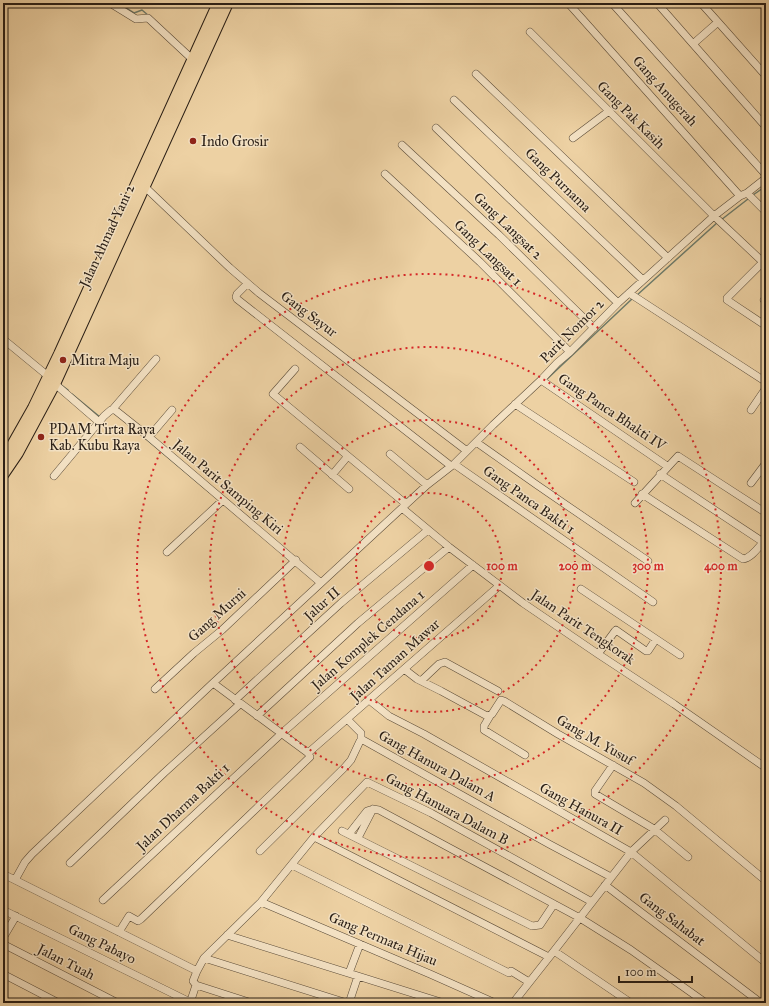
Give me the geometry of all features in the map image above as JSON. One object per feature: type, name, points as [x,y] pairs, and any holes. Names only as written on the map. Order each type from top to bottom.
[{"type":"highway","name":"Jalan Ahmad Yani 2","points":[[3,476],[18,453],[53,378],[111,247],[143,169],[218,3]]},
{"type":"highway","name":"Jalan Ahmad Yani 2","points":[[111,247],[145,187],[228,3]]},
{"type":"highway","name":"Jalan Ahmad Yani 2","points":[[3,461],[26,420],[53,378]]},
{"type":"street","points":[[110,3],[136,19],[148,18],[192,59]]},
{"type":"street","points":[[612,3],[766,177]]},
{"type":"street","points":[[657,3],[714,66],[766,127]]},
{"type":"street","points":[[701,3],[766,76]]},
{"type":"street","name":"Gang Anugerah","points":[[569,4],[740,196]]},
{"type":"street","points":[[693,44],[718,22]]},
{"type":"street","name":"Gang Pak Kasih","points":[[530,32],[714,216],[765,264]]},
{"type":"street","points":[[766,44],[766,49]]},
{"type":"street","points":[[476,74],[668,258]]},
{"type":"street","name":"Gang Purnama","points":[[454,100],[643,280]]},
{"type":"street","points":[[573,138],[609,111]]},
{"type":"street","points":[[436,128],[618,303]]},
{"type":"street","name":"Gang Langsat 2","points":[[402,145],[499,235],[594,328]]},
{"type":"street","name":"Gang Langsat 1","points":[[385,174],[480,262],[570,352]]},
{"type":"street","name":"Parit Nomor 2","points":[[404,506],[427,485],[453,465],[570,352],[618,303],[633,295],[643,280],[714,216],[740,196],[747,193],[766,177]]},
{"type":"street","name":"Gang Sayur","points":[[145,187],[248,284],[467,451]]},
{"type":"street","points":[[747,193],[766,212]]},
{"type":"street","points":[[765,264],[727,298],[727,300],[766,326]]},
{"type":"street","name":"Gang Panca Bakti 1","points":[[248,284],[237,294],[237,299],[437,454],[653,602]]},
{"type":"street","points":[[633,295],[766,382]]},
{"type":"street","points":[[3,339],[53,378],[101,419]]},
{"type":"street","points":[[54,476],[101,419],[112,410],[156,360]]},
{"type":"street","name":"Jalan Parit Tengkorak","points":[[295,370],[274,394],[348,456],[404,506],[428,530],[499,586],[766,768]]},
{"type":"street","name":"Gang Panca Bhakti IV","points":[[541,380],[667,466]]},
{"type":"street","points":[[751,410],[766,388]]},
{"type":"street","points":[[515,404],[634,482]]},
{"type":"street","name":"Jalan Parit Samping Kiri","points":[[112,410],[117,411],[149,436],[221,502],[296,560],[321,583]]},
{"type":"street","points":[[149,436],[172,410]]},
{"type":"street","points":[[476,442],[648,561]]},
{"type":"street","points":[[300,448],[349,489]]},
{"type":"street","points":[[390,454],[427,485]]},
{"type":"street","points":[[332,475],[348,456]]},
{"type":"street","points":[[635,503],[667,466],[678,456],[766,513]]},
{"type":"street","points":[[751,483],[766,463]]},
{"type":"street","points":[[642,494],[740,558],[746,559],[764,541],[660,474]]},
{"type":"street","points":[[167,552],[221,502]]},
{"type":"street","points":[[15,880],[25,862],[32,854],[213,683],[404,506]]},
{"type":"street","name":"Jalur II","points":[[70,863],[341,603],[428,530]]},
{"type":"street","points":[[257,716],[358,623],[449,547]]},
{"type":"street","name":"Gang Murni","points":[[156,689],[194,653],[222,630],[296,560]]},
{"type":"street","name":"Jalan Komplek Cendana 1","points":[[281,734],[473,565]]},
{"type":"street","name":"Jalan Taman Mawar","points":[[119,932],[129,916],[138,921],[141,919],[309,758],[310,755],[308,753],[348,720],[499,586]]},
{"type":"street","points":[[581,588],[680,655]]},
{"type":"street","points":[[598,654],[616,630],[646,651],[648,651],[656,639]]},
{"type":"street","points":[[421,681],[438,664],[445,662],[498,691]]},
{"type":"street","points":[[404,669],[414,678],[487,716],[490,716],[484,726],[484,730],[525,755]]},
{"type":"street","points":[[213,683],[308,753]]},
{"type":"street","name":"Gang Hanura II","points":[[369,700],[389,716],[424,734],[631,852],[766,963]]},
{"type":"street","name":"Gang M. Yusuf","points":[[490,716],[499,702],[501,700],[504,701],[644,783],[676,806],[766,881]]},
{"type":"street","points":[[348,720],[361,733],[361,740]]},
{"type":"street","name":"Jalan Dharma Bakti 1","points":[[103,900],[281,734]]},
{"type":"street","name":"Gang Hanura Dalam A","points":[[260,851],[345,767],[351,760],[361,740],[611,877]]},
{"type":"street","points":[[613,765],[595,794],[654,829],[688,857]]},
{"type":"street","name":"Gang Hanuara Dalam B","points":[[190,1003],[195,984],[193,978],[204,958],[261,902],[314,837],[368,782],[431,813],[592,902]]},
{"type":"street","points":[[358,838],[373,809]]},
{"type":"street","points":[[554,904],[540,925],[532,926],[345,832],[367,811],[373,809],[379,810],[554,904],[580,918],[630,950],[706,1003]]},
{"type":"street","points":[[513,1003],[631,852],[665,820]]},
{"type":"street","points":[[314,837],[548,958]]},
{"type":"street","points":[[292,865],[498,968],[509,973],[511,971],[529,982]]},
{"type":"street","points":[[3,874],[197,971]]},
{"type":"street","name":"Gang Sahabat","points":[[605,885],[761,1003]]},
{"type":"street","name":"Gang Permata Hijau","points":[[261,902],[495,1003]]},
{"type":"street","name":"Gang Pabayo","points":[[3,910],[190,1003]]},
{"type":"street","points":[[3,938],[16,916]]},
{"type":"street","points":[[227,935],[444,1003]]},
{"type":"street","name":"Jalan Tuah","points":[[3,944],[118,1003]]},
{"type":"street","points":[[348,973],[360,944]]},
{"type":"street","points":[[554,951],[631,1003]]},
{"type":"street","points":[[204,958],[348,1003],[358,976]]},
{"type":"street","points":[[3,974],[59,1003]]},
{"type":"street","points":[[195,984],[252,1003]]},
{"type":"waterway","points":[[118,3],[134,13],[142,10],[149,16]]},
{"type":"waterway","points":[[753,195],[766,186]]},
{"type":"waterway","points":[[721,220],[748,199]]},
{"type":"waterway","points":[[636,296],[718,222]]},
{"type":"waterway","points":[[546,380],[633,298]]},
{"type":"waterway","points":[[60,384],[68,390]]},
{"type":"waterway","points":[[72,394],[100,417]]},
{"type":"waterway","points":[[146,439],[209,492]]},
{"type":"place","name":"Indo Grosir","points":[[193,141]]},
{"type":"place","name":"Mitra Maju","points":[[63,360]]},
{"type":"place","name":"PDAM Tirta Raya Kab. Kubu Raya","points":[[41,437]]}]
